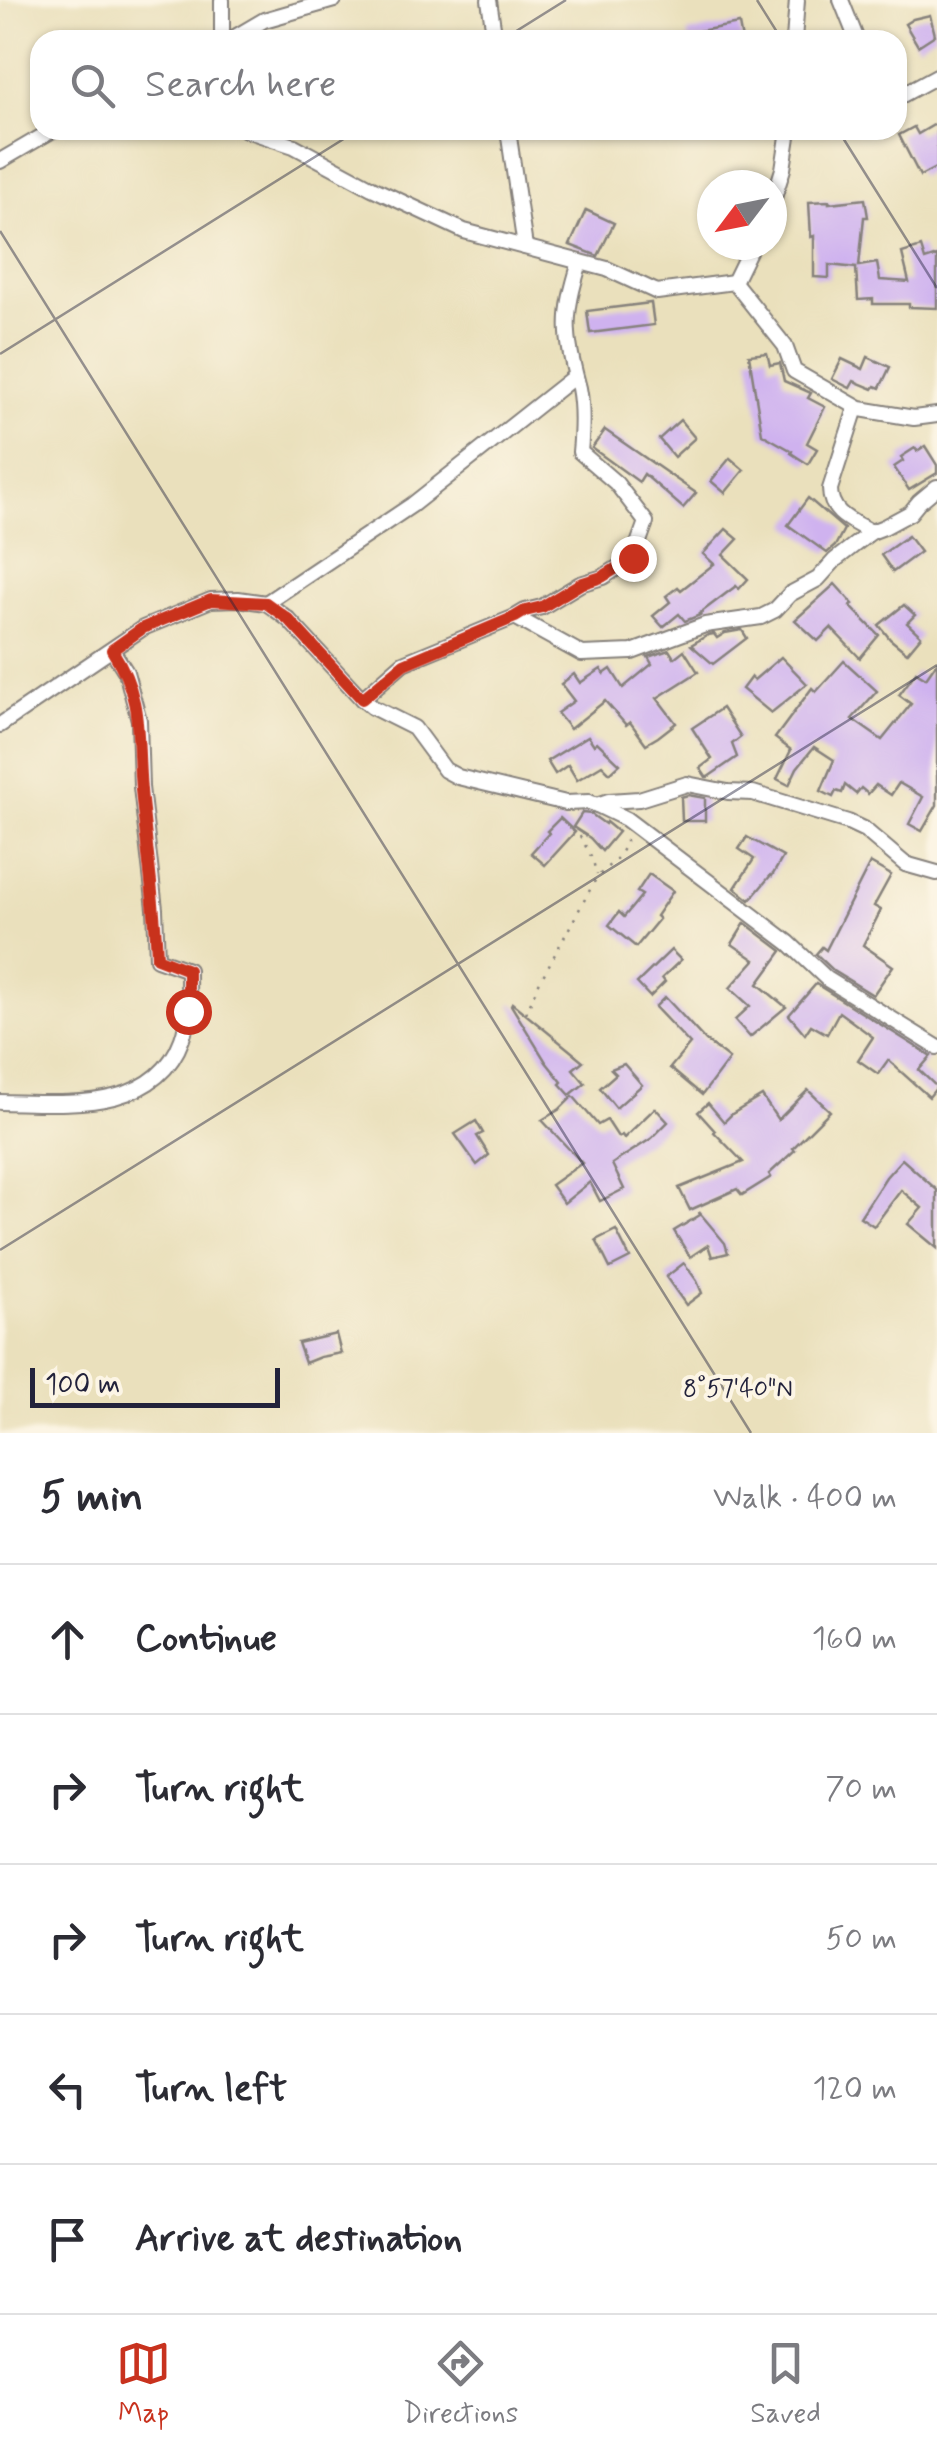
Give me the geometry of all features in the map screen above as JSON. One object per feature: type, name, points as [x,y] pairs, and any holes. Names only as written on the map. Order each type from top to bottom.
[{"type":"street","points":[[222,0],[222,30]]},
{"type":"street","points":[[489,0],[494,30]]},
{"type":"street","points":[[795,30],[797,0]]},
{"type":"street","points":[[841,0],[853,30]]},
{"type":"street","points":[[247,30],[298,5],[325,1]]},
{"type":"street","points":[[907,93],[937,76]]},
{"type":"street","points":[[0,161],[36,140]]},
{"type":"street","points":[[276,140],[464,231],[607,269],[657,292],[734,282]]},
{"type":"street","points":[[509,140],[525,248]]},
{"type":"street","points":[[783,170],[787,140]]},
{"type":"street","points":[[734,282],[745,260]]},
{"type":"street","points":[[362,699],[404,664],[542,607],[633,558],[646,522],[616,483],[580,452],[580,392],[567,329],[570,295],[580,262]]},
{"type":"street","points":[[734,282],[785,346],[794,372],[856,408],[914,418],[937,415]]},
{"type":"street","points":[[266,603],[412,505],[576,376]]},
{"type":"street","points":[[856,408],[830,490],[830,502],[838,512],[871,532]]},
{"type":"street","points":[[515,617],[582,654],[632,652],[706,624],[761,617],[775,610],[790,594],[818,579],[871,532],[910,513],[937,487]]},
{"type":"street","points":[[0,725],[143,628],[211,600],[266,603],[288,619],[362,699],[414,728],[450,774],[566,804],[589,802],[626,819],[788,943],[826,979],[937,1047]]},
{"type":"street","points":[[0,1102],[93,1102],[120,1096],[160,1074],[182,1039],[188,1011],[188,970],[157,958],[141,787],[139,720],[126,672],[112,650]]},
{"type":"street","points":[[597,805],[639,799],[687,784],[753,793],[848,822],[865,830],[905,864],[937,873]]},
{"type":"path","points":[[526,1013],[597,876],[618,857],[626,843],[626,819]]},
{"type":"path","points":[[580,836],[597,876]]},
{"type":"building","points":[[930,15],[935,35],[918,46],[905,24]]},
{"type":"building","points":[[739,24],[740,30],[705,30]]},
{"type":"building","points":[[937,123],[937,167],[920,176],[902,140],[907,140],[907,131],[914,127],[918,134]]},
{"type":"building","points":[[865,199],[868,217],[864,217],[859,266],[877,263],[880,280],[909,282],[902,253],[921,247],[925,260],[937,256],[937,308],[858,300],[856,268],[829,265],[829,278],[814,277],[809,202]]},
{"type":"building","points":[[586,210],[614,223],[598,256],[570,245]]},
{"type":"building","points":[[651,303],[654,325],[590,333],[587,311]]},
{"type":"building","points":[[767,353],[770,365],[780,363],[784,381],[811,393],[808,398],[825,407],[807,443],[817,449],[808,464],[762,434],[749,355]]},
{"type":"building","points":[[868,357],[890,367],[880,388],[854,381],[850,388],[832,379],[842,359],[863,369]]},
{"type":"building","points":[[680,420],[695,438],[674,457],[659,439]]},
{"type":"building","points":[[605,430],[696,493],[683,508],[644,474],[639,482],[592,448]]},
{"type":"building","points":[[925,446],[937,465],[937,473],[909,490],[894,467],[903,461],[901,457]]},
{"type":"building","points":[[730,458],[744,470],[725,493],[711,481]]},
{"type":"building","points":[[808,498],[844,529],[827,553],[788,525]]},
{"type":"building","points":[[726,529],[738,539],[723,555],[748,579],[700,615],[685,621],[679,614],[663,627],[653,616],[670,602],[666,596],[678,587],[681,590],[714,564],[703,554]]},
{"type":"building","points":[[908,536],[920,552],[893,572],[881,555]]},
{"type":"building","points":[[835,584],[853,604],[850,606],[879,635],[860,658],[831,628],[818,641],[795,620]]},
{"type":"building","points":[[904,605],[915,615],[907,623],[921,636],[907,653],[879,625]]},
{"type":"building","points":[[742,630],[747,638],[713,664],[691,645],[708,635],[717,638]]},
{"type":"building","points":[[669,650],[674,658],[684,650],[698,672],[657,698],[676,723],[646,744],[630,722],[626,725],[605,701],[570,729],[557,713],[574,701],[561,684],[574,674],[580,683],[601,669],[604,674],[611,669],[623,688],[652,664],[648,657]]},
{"type":"building","points":[[781,657],[807,684],[771,713],[742,689],[751,677],[754,680]]},
{"type":"building","points":[[844,661],[877,691],[852,719],[882,740],[911,704],[899,695],[916,672],[926,678],[937,662],[937,805],[922,831],[909,824],[923,797],[899,783],[891,795],[876,785],[868,794],[861,788],[856,794],[845,785],[842,793],[836,791],[833,797],[821,791],[834,760],[814,747],[789,785],[777,779],[791,750],[775,738],[812,688],[816,692]]},
{"type":"building","points":[[722,708],[741,737],[732,744],[737,757],[706,777],[700,768],[712,759],[692,728]]},
{"type":"building","points":[[588,736],[620,764],[610,773],[602,765],[577,780],[568,765],[555,774],[547,761]]},
{"type":"building","points":[[681,797],[705,798],[705,821],[682,821]]},
{"type":"building","points":[[582,813],[591,814],[618,832],[602,851],[573,827]]},
{"type":"building","points":[[560,818],[575,832],[545,865],[531,853]]},
{"type":"building","points":[[747,837],[783,857],[750,900],[735,888],[754,859],[739,849]]},
{"type":"building","points":[[870,863],[891,875],[874,906],[881,910],[863,945],[893,966],[873,995],[834,971],[816,954],[822,947],[826,950]]},
{"type":"building","points":[[649,874],[673,891],[656,916],[659,919],[636,947],[609,925],[619,912],[624,917],[642,895],[637,892]]},
{"type":"building","points":[[745,923],[782,951],[758,984],[786,1007],[750,1037],[735,1020],[750,1006],[730,988],[755,960],[732,944]]},
{"type":"building","points":[[671,950],[681,960],[662,978],[665,982],[650,997],[637,983]]},
{"type":"building","points":[[816,984],[931,1056],[919,1070],[937,1087],[929,1097],[888,1060],[878,1074],[858,1060],[873,1037],[839,1012],[827,1034],[811,1025],[805,1034],[789,1015]]},
{"type":"building","points":[[665,997],[706,1041],[729,1059],[702,1095],[670,1068],[690,1044],[655,1007]]},
{"type":"building","points":[[512,1003],[583,1061],[573,1069],[585,1083],[570,1095],[546,1062]]},
{"type":"building","points":[[624,1064],[642,1085],[616,1108],[600,1088],[616,1074],[611,1069]]},
{"type":"building","points":[[808,1090],[830,1111],[769,1174],[771,1177],[742,1195],[737,1189],[690,1210],[679,1188],[743,1162],[698,1112],[708,1103],[724,1122],[762,1096],[778,1120]]},
{"type":"building","points":[[573,1096],[598,1125],[607,1120],[618,1137],[624,1138],[655,1108],[668,1122],[652,1138],[612,1164],[624,1189],[600,1201],[590,1182],[564,1203],[551,1185],[582,1163],[542,1120]]},
{"type":"building","points":[[476,1121],[483,1133],[477,1136],[489,1155],[477,1165],[455,1134]]},
{"type":"building","points":[[902,1159],[937,1190],[937,1248],[908,1224],[922,1208],[901,1190],[874,1226],[860,1217]]},
{"type":"building","points":[[699,1212],[725,1243],[728,1253],[712,1257],[708,1245],[690,1257],[674,1231]]},
{"type":"building","points":[[616,1230],[630,1258],[610,1268],[596,1240]]},
{"type":"building","points":[[684,1263],[702,1293],[686,1305],[666,1277]]},
{"type":"building","points":[[336,1334],[341,1353],[305,1363],[298,1343]]},
{"type":"route","points":[[188,1011],[188,970],[157,958],[141,787],[139,720],[126,672],[112,650],[143,628],[211,600],[266,603],[288,619],[362,699],[404,664],[542,607],[633,558]]}]
